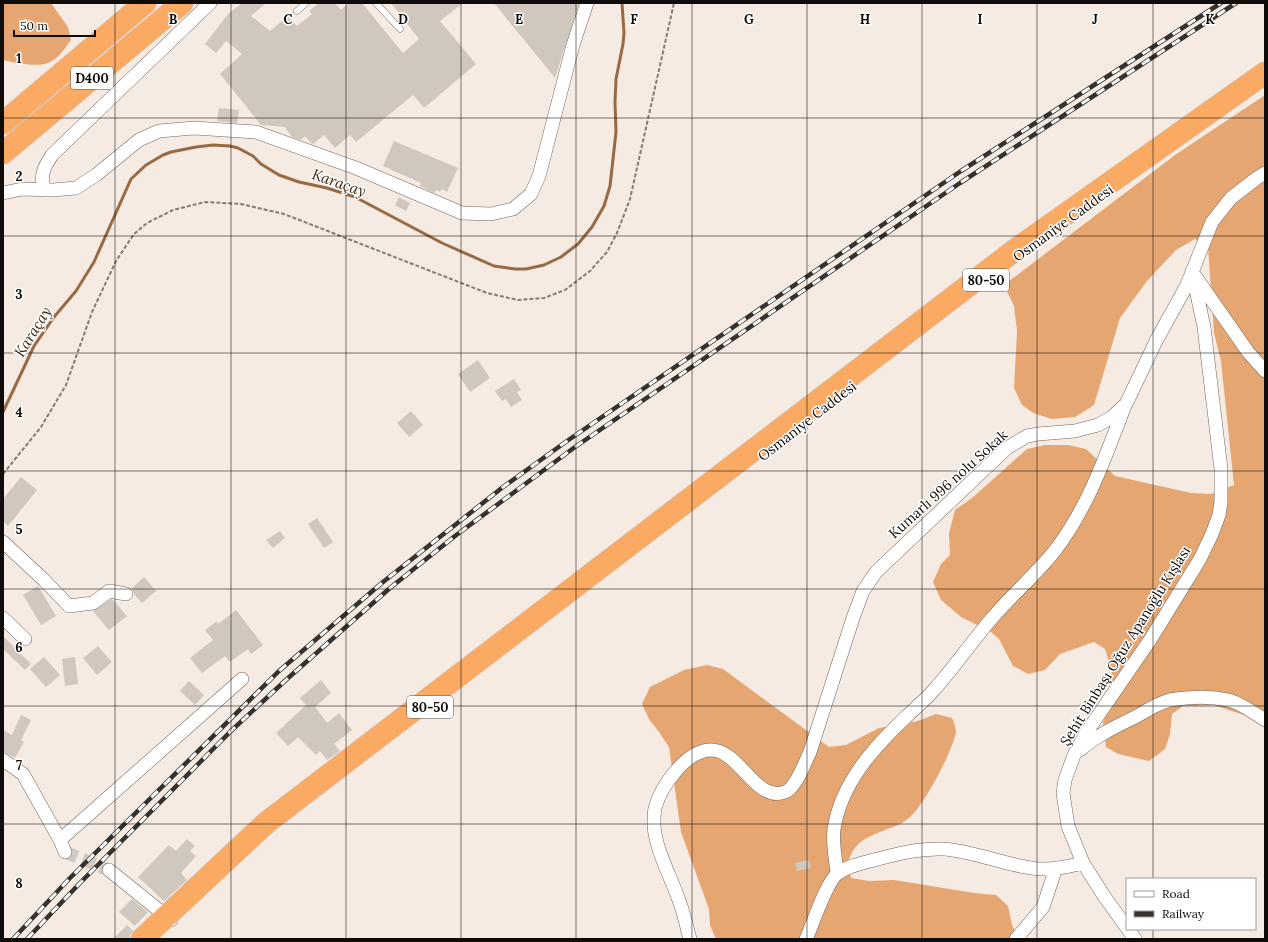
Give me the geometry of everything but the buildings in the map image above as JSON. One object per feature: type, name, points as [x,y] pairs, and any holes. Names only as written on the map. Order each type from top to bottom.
[{"type":"highway","name":"D400","points":[[3,123],[145,3]]},
{"type":"highway","name":"D400","points":[[3,153],[182,3]]},
{"type":"highway","points":[[142,939],[170,919],[266,823],[1015,250],[1265,73]]},
{"type":"highway","name":"Osmaniye Caddesi","points":[[170,919],[269,831],[447,694],[717,491],[1023,252],[1097,197],[1265,82]]},
{"type":"highway","name":"80-50","points":[[157,939],[170,919]]},
{"type":"street","points":[[45,190],[42,182],[44,167],[52,155],[210,3]]},
{"type":"street","points":[[3,194],[22,189],[45,190],[76,188],[96,175],[138,140],[159,131],[194,128],[256,132],[356,168],[462,213],[491,214],[513,209],[530,194],[539,176],[573,45],[587,3]]},
{"type":"street","name":"Kumarlı 996 nolu Sokak","points":[[690,939],[678,896],[657,841],[654,825],[655,808],[664,789],[675,772],[688,759],[701,752],[712,750],[725,754],[763,790],[776,794],[786,792],[793,785],[801,773],[810,752],[863,591],[876,572],[1007,448],[1026,436],[1075,431],[1098,425],[1126,404],[1134,390],[1156,341],[1187,285],[1212,222],[1231,198],[1265,173]]},
{"type":"street","points":[[1192,271],[1248,352],[1265,371]]},
{"type":"street","name":"Şehit Binbaşı Oğuz Apanoğlu Kışlası","points":[[1126,928],[1083,863],[1068,826],[1063,793],[1074,755],[1086,733],[1146,646],[1200,559],[1219,515],[1221,502],[1220,461],[1204,328],[1192,271]]},
{"type":"street","points":[[837,874],[834,842],[834,829],[837,814],[846,792],[865,759],[931,693],[994,615],[1037,571],[1053,552],[1071,526],[1099,475],[1126,404]]},
{"type":"street","points":[[3,542],[44,580],[69,606],[93,604],[109,591],[126,594]]},
{"type":"street","points":[[3,618],[25,639]]},
{"type":"street","points":[[3,760],[23,774],[62,846],[242,679]]},
{"type":"street","points":[[1074,755],[1104,733],[1169,701],[1189,698],[1228,700],[1245,707],[1265,720]]},
{"type":"street","points":[[806,939],[831,883],[837,874],[857,865],[911,851],[928,849],[944,849],[1033,869],[1056,868],[1083,863]]},
{"type":"street","points":[[1016,939],[1043,907],[1056,868]]},
{"type":"street","points":[[109,870],[170,919]]},
{"type":"street","name":"Şehit Binbaşı Oğuz Apanoğlu Kışlası","points":[[1128,930],[1135,939]]},
{"type":"lane","points":[[297,11],[306,3]]},
{"type":"lane","points":[[376,3],[400,29]]},
{"type":"path","points":[[3,474],[41,428],[66,385],[92,312],[116,261],[130,239],[147,222],[173,210],[205,202],[241,204],[284,214],[487,293],[518,300],[544,298],[565,290],[590,271],[607,252],[617,233],[630,199],[674,3]]},
{"type":"shaded area","points":[[3,3],[51,3],[68,27],[71,40],[56,58],[45,64],[27,64],[3,60]]},
{"type":"shaded area","points":[[1265,95],[1265,725],[1262,726],[1244,715],[1213,705],[1183,706],[1172,714],[1170,734],[1165,749],[1149,761],[1118,754],[1106,747],[1103,723],[1112,670],[1105,649],[1094,642],[1060,654],[1045,670],[1028,674],[1013,666],[999,639],[991,632],[961,617],[941,600],[933,582],[941,564],[950,555],[949,533],[955,510],[972,498],[1027,449],[1045,445],[1068,445],[1086,449],[1115,476],[1191,493],[1211,494],[1234,485],[1221,361],[1214,333],[1208,247],[1195,239],[1176,250],[1147,281],[1120,318],[1094,405],[1075,417],[1052,419],[1033,413],[1022,405],[1014,388],[1017,331],[1014,306],[1004,285],[1175,155]]},
{"type":"shaded area","points":[[707,665],[723,669],[829,747],[846,745],[879,728],[918,721],[936,714],[952,718],[956,730],[954,740],[944,764],[930,790],[909,818],[894,827],[868,837],[855,848],[849,859],[851,878],[869,881],[894,880],[974,893],[996,895],[1008,906],[1012,925],[1019,939],[716,939],[710,925],[709,909],[681,832],[669,747],[649,719],[642,704],[650,687],[684,670]]},
{"type":"waterway","name":"Karaçay","points":[[3,412],[34,346],[54,317],[76,291],[94,262],[131,179],[146,165],[171,152],[213,145],[238,148],[253,156],[261,164],[279,175],[355,197],[442,243],[494,266],[526,269],[544,265],[561,257],[578,244],[592,227],[604,206],[610,186],[616,132],[616,79],[624,33],[622,3]]},
{"type":"tunnel","points":[[65,852],[109,870]]},
{"type":"railway","points":[[13,939],[69,879],[279,671],[383,582],[503,487],[567,441],[961,171],[1221,3]]},
{"type":"railway","points":[[27,939],[79,884],[231,731],[287,679],[390,588],[455,536],[575,447],[960,183],[1236,3]]}]
